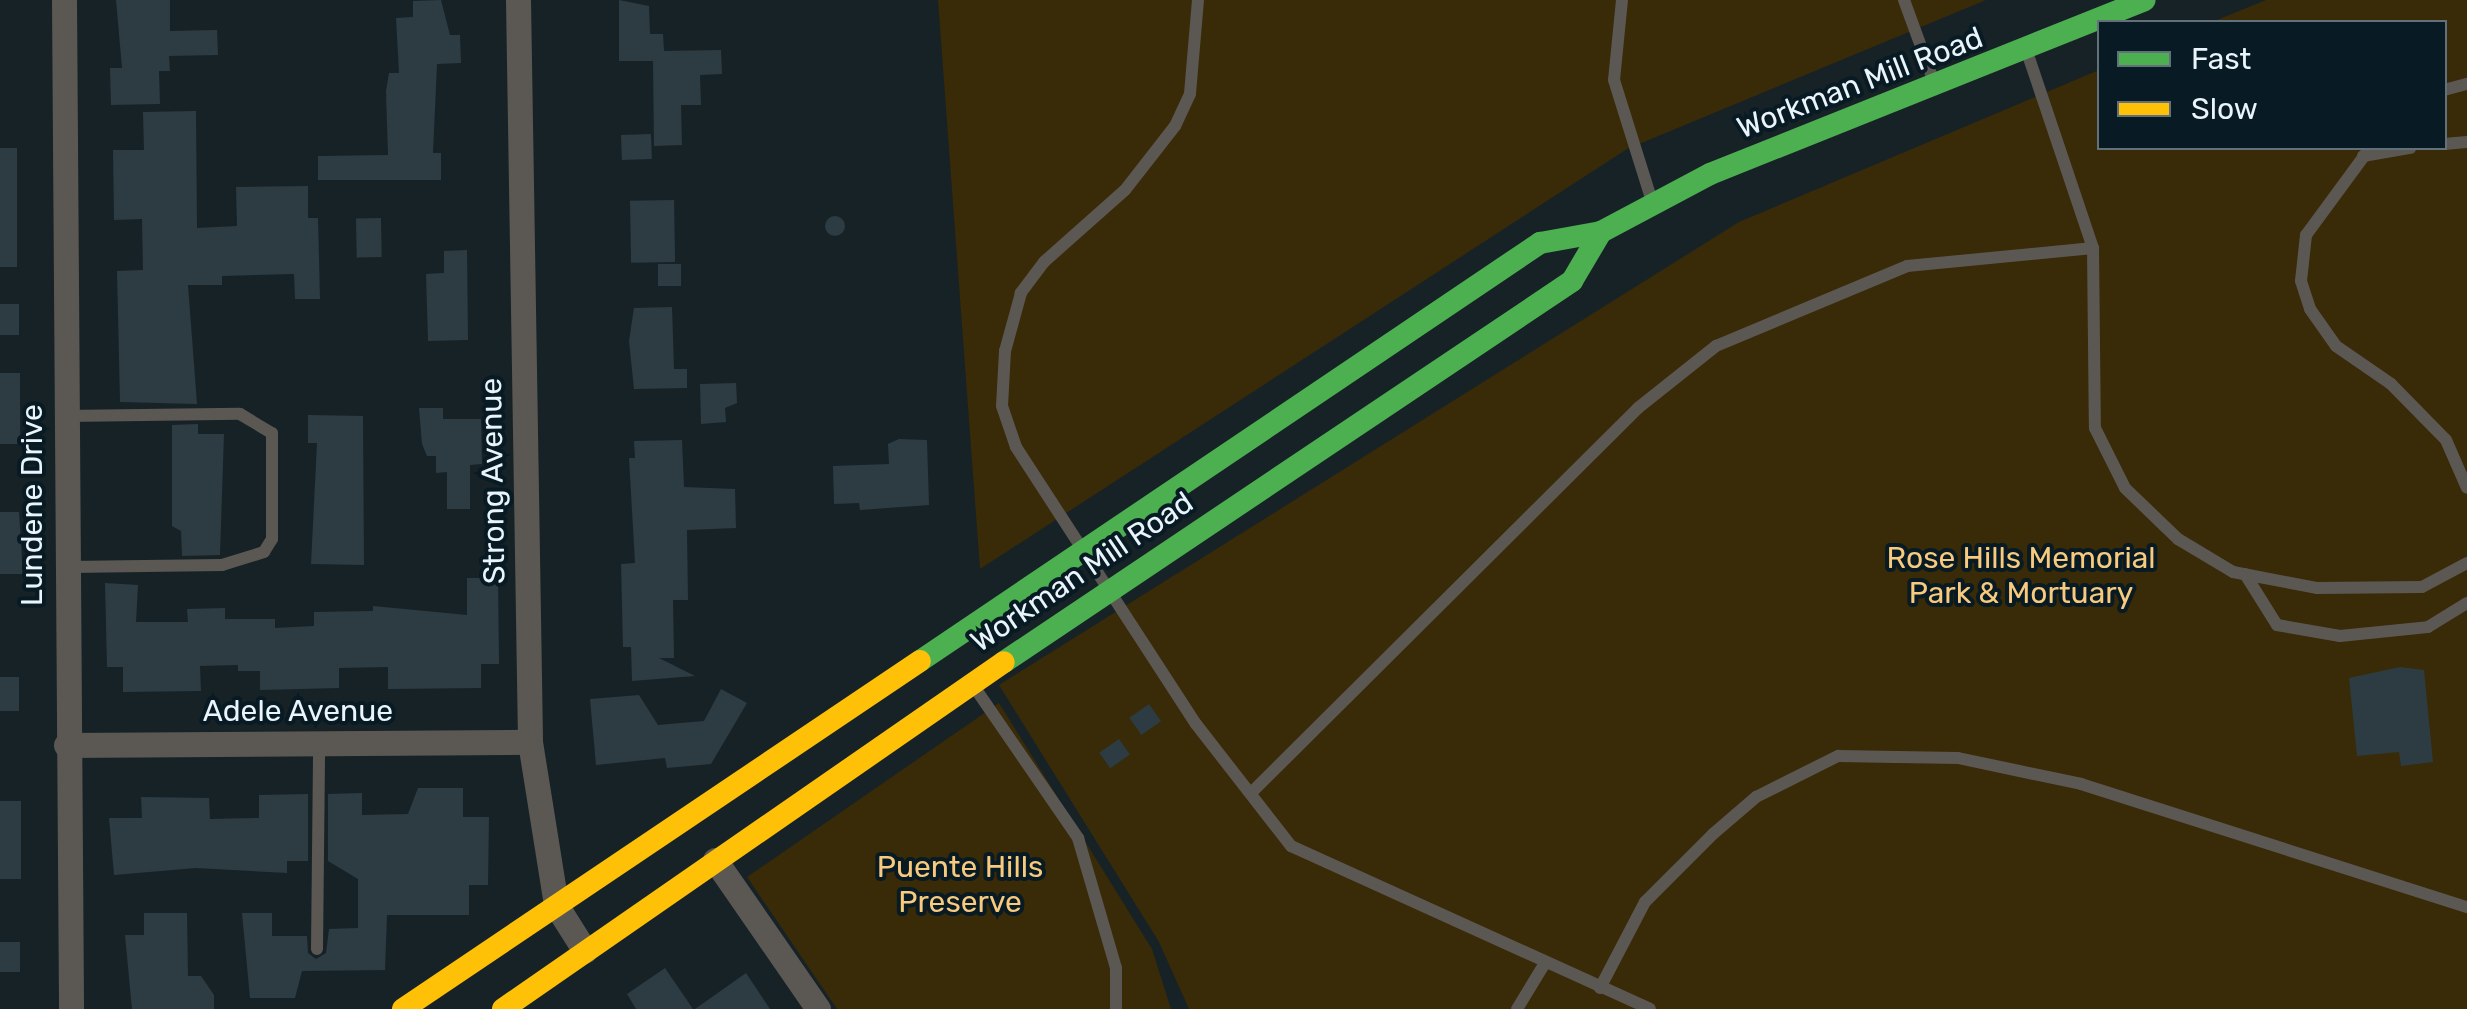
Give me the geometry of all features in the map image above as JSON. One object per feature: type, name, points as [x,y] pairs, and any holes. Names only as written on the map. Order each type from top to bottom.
[{"type":"main road","name":"Workman Mill Road","points":[[403,1009],[1086,555],[1540,242],[1601,232],[1828,124],[1936,88],[2135,2]]},
{"type":"main road","name":"Workman Mill Road","points":[[502,1009],[1110,588],[1572,281],[1601,232]]},
{"type":"street","name":"Lundene Drive","points":[[64,0],[70,1009]]},
{"type":"street","name":"Strong Avenue","points":[[518,0],[530,742],[556,905],[585,951]]},
{"type":"street","name":"Adele Avenue","points":[[66,745],[530,742]]},
{"type":"street","points":[[715,860],[818,1009]]},
{"type":"lane","points":[[1198,0],[1190,94],[1175,126],[1126,190],[1044,262],[1021,293],[1005,351],[1002,406],[1016,447],[1196,724],[1292,846],[1650,1009]]},
{"type":"lane","points":[[1622,0],[1614,80],[1653,204]]},
{"type":"lane","points":[[1904,0],[1936,88]]},
{"type":"lane","points":[[2027,50],[2093,248],[2095,428],[2138,501],[2178,539],[2246,574],[2318,588],[2422,586],[2467,563]]},
{"type":"lane","points":[[2366,152],[2306,236],[2301,281],[2310,310],[2336,346],[2391,384],[2446,440],[2467,488]]},
{"type":"lane","points":[[1251,793],[1638,408],[1716,346],[1907,266],[2093,248]]},
{"type":"lane","points":[[64,416],[240,414],[272,434],[272,540],[264,552],[222,565],[65,567]]},
{"type":"lane","points":[[2246,574],[2277,625],[2340,636],[2428,627],[2467,602]]},
{"type":"lane","points":[[972,683],[1078,838],[1116,968],[1116,1009]]},
{"type":"lane","points":[[317,949],[319,744]]},
{"type":"lane","points":[[1600,988],[1645,902],[1713,834],[1756,797],[1838,756],[1958,758],[2081,784],[2467,906]]},
{"type":"lane","points":[[1516,1009],[1545,963]]},
{"type":"green space","points":[[938,0],[1986,0],[1627,149],[980,569]]},
{"type":"green space","name":"Rose Hills Memorial Park & Mortuary","points":[[2266,0],[2467,0],[2467,1009],[1189,1009],[1159,942],[999,685],[1739,222],[2097,71],[2097,150],[2447,150],[2447,20],[2217,20]]},
{"type":"green space","name":"Puente Hills Preserve","points":[[999,703],[1152,949],[1171,1009],[837,1009],[747,877]]},
{"type":"building","points":[[116,0],[170,0],[170,31],[217,30],[218,55],[169,56],[170,71],[159,71],[160,104],[111,105],[110,68],[122,68]]},
{"type":"building","points":[[441,0],[450,35],[460,35],[461,63],[437,64],[433,153],[441,153],[441,180],[318,180],[318,156],[388,155],[386,91],[389,73],[399,73],[396,18],[413,17],[413,1]]},
{"type":"building","points":[[619,0],[649,6],[650,34],[663,34],[664,51],[721,50],[722,74],[700,75],[701,105],[681,105],[682,145],[654,146],[653,61],[619,61]]},
{"type":"building","points":[[196,111],[197,228],[237,226],[236,187],[308,186],[308,218],[318,218],[320,299],[295,299],[294,274],[222,276],[222,285],[188,285],[197,404],[120,402],[117,271],[143,270],[142,219],[114,220],[113,150],[144,150],[143,112]]},
{"type":"building","points":[[651,134],[652,159],[622,160],[621,135]]},
{"type":"building","points":[[0,148],[17,148],[17,267],[0,267]]},
{"type":"building","points":[[674,200],[675,262],[631,263],[630,201]]},
{"type":"building","points":[[831,216],[839,216],[845,226],[839,236],[831,236],[825,230],[825,222]]},
{"type":"building","points":[[356,218],[381,218],[382,257],[357,257]]},
{"type":"building","points":[[467,250],[468,340],[428,341],[426,274],[444,273],[444,251]]},
{"type":"building","points":[[658,264],[681,264],[681,286],[658,286]]},
{"type":"building","points":[[0,304],[19,304],[19,335],[0,335]]},
{"type":"building","points":[[672,307],[674,369],[687,369],[687,388],[634,389],[629,341],[634,308]]},
{"type":"building","points":[[0,373],[20,373],[20,444],[0,444]]},
{"type":"building","points":[[736,383],[737,403],[725,408],[726,422],[701,424],[700,384]]},
{"type":"building","points":[[419,408],[443,408],[443,419],[481,419],[482,464],[470,465],[470,509],[447,509],[447,472],[436,473],[436,456],[427,456]]},
{"type":"building","points":[[308,415],[363,416],[364,565],[311,564],[317,443],[308,443]]},
{"type":"building","points":[[198,424],[198,434],[224,434],[220,555],[182,556],[181,531],[172,526],[172,425]]},
{"type":"building","points":[[899,439],[927,440],[929,505],[860,510],[859,503],[834,504],[833,466],[889,464],[888,444]]},
{"type":"building","points":[[682,440],[684,487],[735,489],[736,528],[687,530],[688,600],[673,600],[674,658],[659,658],[695,676],[632,681],[631,647],[623,647],[621,564],[635,563],[629,458],[635,458],[634,441]]},
{"type":"building","points":[[0,512],[19,512],[23,574],[0,574]]},
{"type":"building","points":[[467,578],[498,578],[499,664],[481,664],[481,688],[388,689],[388,667],[339,668],[339,688],[260,690],[260,671],[238,671],[238,665],[200,666],[201,691],[123,692],[123,667],[107,667],[105,583],[138,585],[136,622],[188,622],[187,609],[225,608],[225,619],[275,619],[275,628],[314,626],[314,612],[373,611],[373,606],[467,615]]},
{"type":"building","points":[[2400,667],[2424,670],[2433,762],[2401,766],[2399,752],[2357,756],[2349,678]]},
{"type":"building","points":[[0,677],[19,677],[19,711],[0,711]]},
{"type":"building","points":[[721,689],[747,703],[711,764],[667,768],[665,758],[596,765],[590,699],[639,695],[658,725],[704,721]]},
{"type":"building","points":[[1149,704],[1161,721],[1141,735],[1129,718]]},
{"type":"building","points":[[1119,739],[1130,755],[1110,768],[1099,753]]},
{"type":"building","points":[[418,788],[463,788],[463,817],[489,817],[488,885],[469,885],[469,915],[387,915],[385,970],[302,971],[295,998],[250,998],[242,913],[272,913],[272,936],[307,936],[308,953],[316,959],[326,953],[329,929],[358,928],[358,879],[328,861],[328,794],[362,793],[362,815],[408,814]]},
{"type":"building","points":[[308,794],[308,861],[287,861],[287,873],[196,868],[114,875],[109,818],[142,818],[141,797],[209,798],[210,819],[259,818],[259,795]]},
{"type":"building","points":[[0,801],[21,801],[21,879],[0,879]]},
{"type":"building","points":[[144,913],[187,913],[188,976],[201,976],[214,995],[214,1009],[132,1009],[125,935],[144,935]]},
{"type":"building","points":[[0,942],[20,942],[20,972],[0,972]]},
{"type":"building","points":[[665,968],[693,1009],[636,1009],[627,994]]},
{"type":"building","points":[[746,973],[770,1009],[695,1009]]},
{"type":"traffic: fast","points":[[920,661],[1540,243],[1601,232],[1710,174],[2144,0]]},
{"type":"traffic: fast","points":[[1004,662],[1572,281],[1601,232]]},
{"type":"traffic: slow","points":[[403,1009],[920,661]]},
{"type":"traffic: slow","points":[[503,1009],[1004,662]]}]
